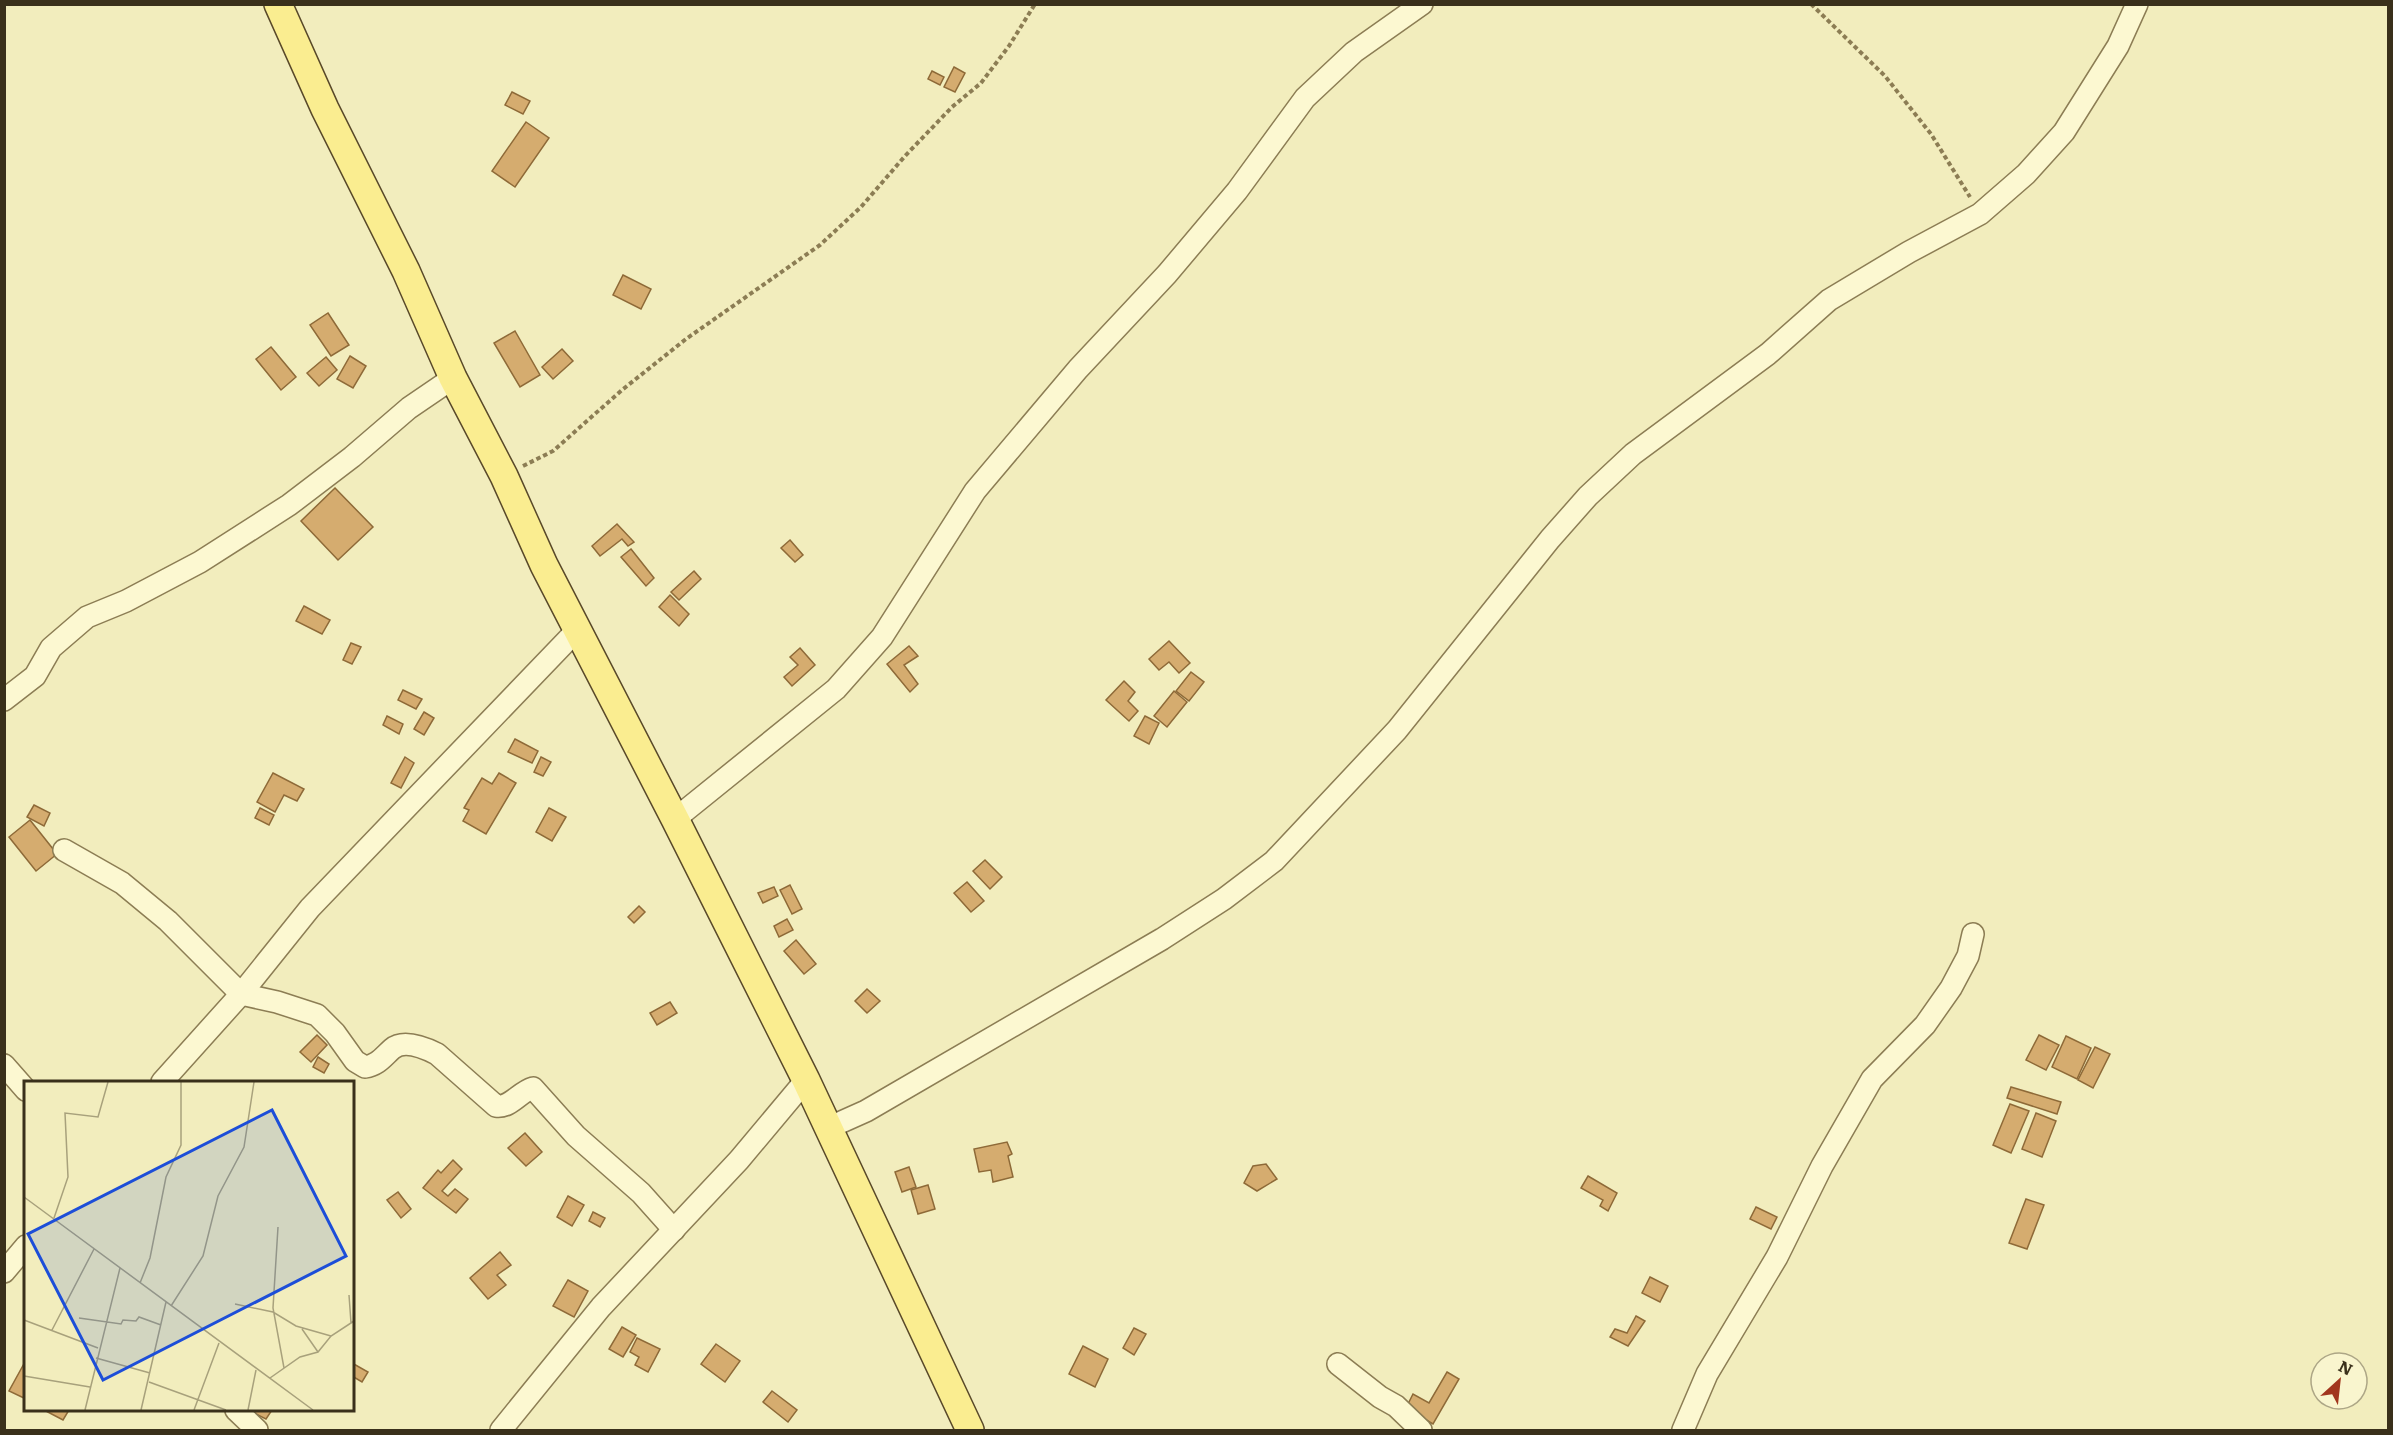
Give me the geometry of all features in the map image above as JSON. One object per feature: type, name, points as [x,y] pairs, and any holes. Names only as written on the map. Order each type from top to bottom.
[{"type":"main road","points":[[278,4],[325,109],[406,271],[453,378],[504,476],[544,565],[806,1080],[970,1431]]},
{"type":"street","points":[[675,819],[836,689],[854,670],[882,638],[906,603],[975,491],[1078,369],[1167,274],[1237,191],[1305,98],[1354,52],[1422,4]]},
{"type":"street","points":[[828,1128],[866,1111],[1162,939],[1274,861],[1397,730],[1550,539],[1588,496],[1633,454],[1768,354],[1829,300],[1909,252],[1980,214],[2026,174],[2064,132],[2118,46],[2137,4]]},
{"type":"street","points":[[4,700],[35,676],[51,648],[87,617],[126,601],[200,562],[290,505],[352,457],[409,408],[453,378]]},
{"type":"street","points":[[164,1081],[241,994],[310,908],[578,629]]},
{"type":"street","points":[[64,850],[122,883],[168,921],[241,994],[277,1002],[317,1015],[335,1033],[356,1062],[366,1067],[374,1066],[394,1047],[403,1044],[427,1048],[437,1054],[496,1106],[508,1105],[525,1091],[533,1088],[576,1136],[641,1193],[675,1230]]},
{"type":"street","points":[[1683,1431],[1707,1374],[1777,1257],[1822,1166],[1872,1079],[1925,1025],[1951,988],[1968,956],[1973,934]]},
{"type":"street","points":[[4,1065],[24,1088]]},
{"type":"street","points":[[501,1431],[601,1307],[675,1230],[806,1080]]},
{"type":"street","points":[[4,1272],[24,1248]]},
{"type":"street","points":[[1338,1364],[1380,1397],[1396,1406],[1421,1431]]},
{"type":"street","points":[[237,1411],[257,1431]]},
{"type":"path","points":[[504,476],[553,451],[622,390],[686,339],[820,244],[861,207],[952,106],[981,83],[1009,46],[1035,4]]},
{"type":"path","points":[[1811,4],[1886,76],[1958,174],[1980,214]]},
{"type":"building","points":[[954,67],[965,73],[955,92],[944,87]]},
{"type":"building","points":[[932,71],[944,77],[940,85],[928,79]]},
{"type":"building","points":[[512,92],[530,101],[523,114],[505,105]]},
{"type":"building","points":[[526,122],[549,138],[515,187],[492,171]]},
{"type":"building","points":[[623,275],[651,289],[641,309],[613,295]]},
{"type":"building","points":[[328,313],[349,345],[331,356],[310,325]]},
{"type":"building","points":[[515,331],[540,375],[520,387],[494,343]]},
{"type":"building","points":[[271,347],[296,377],[281,390],[256,359]]},
{"type":"building","points":[[562,349],[573,361],[553,379],[542,367]]},
{"type":"building","points":[[350,356],[366,366],[353,388],[337,379]]},
{"type":"building","points":[[326,357],[337,370],[319,386],[307,373]]},
{"type":"building","points":[[335,488],[373,527],[338,560],[301,521]]},
{"type":"building","points":[[617,524],[634,542],[628,546],[622,539],[600,556],[592,546]]},
{"type":"building","points":[[790,540],[803,555],[795,562],[781,548]]},
{"type":"building","points":[[631,549],[654,578],[646,586],[621,557]]},
{"type":"building","points":[[694,571],[701,579],[679,600],[671,592]]},
{"type":"building","points":[[670,595],[689,614],[679,626],[659,607]]},
{"type":"building","points":[[304,606],[330,620],[322,634],[296,621]]},
{"type":"building","points":[[1169,641],[1190,663],[1179,673],[1169,662],[1159,670],[1149,659]]},
{"type":"building","points":[[351,643],[361,647],[352,664],[343,660]]},
{"type":"building","points":[[909,646],[918,656],[904,665],[918,684],[910,692],[887,664]]},
{"type":"building","points":[[800,648],[815,665],[792,686],[784,677],[798,665],[790,657]]},
{"type":"building","points":[[1191,672],[1204,682],[1189,701],[1176,691]]},
{"type":"building","points":[[1124,681],[1135,692],[1128,701],[1138,711],[1129,721],[1106,700]]},
{"type":"building","points":[[403,690],[422,699],[416,709],[398,700]]},
{"type":"building","points":[[1174,691],[1187,702],[1167,727],[1154,716]]},
{"type":"building","points":[[424,712],[434,718],[424,735],[414,729]]},
{"type":"building","points":[[387,716],[403,724],[399,734],[383,725]]},
{"type":"building","points":[[1145,716],[1159,723],[1149,744],[1134,736]]},
{"type":"building","points":[[515,739],[538,751],[532,763],[508,752]]},
{"type":"building","points":[[405,757],[414,763],[401,788],[391,783]]},
{"type":"building","points":[[541,757],[551,762],[543,776],[534,772]]},
{"type":"building","points":[[273,773],[304,789],[297,801],[284,795],[275,812],[257,802]]},
{"type":"building","points":[[499,773],[516,783],[486,834],[463,821],[469,810],[464,808],[482,778],[492,784]]},
{"type":"building","points":[[34,805],[50,813],[44,826],[27,817]]},
{"type":"building","points":[[260,808],[274,815],[269,825],[255,818]]},
{"type":"building","points":[[549,808],[566,817],[552,841],[536,832]]},
{"type":"building","points":[[30,820],[57,854],[36,871],[9,837]]},
{"type":"building","points":[[985,860],[1002,877],[990,889],[973,871]]},
{"type":"building","points":[[967,882],[984,901],[971,912],[954,893]]},
{"type":"building","points":[[790,885],[802,909],[792,914],[780,890]]},
{"type":"building","points":[[774,887],[778,896],[763,903],[758,893]]},
{"type":"building","points":[[639,906],[645,912],[634,923],[628,917]]},
{"type":"building","points":[[787,919],[793,930],[779,937],[774,926]]},
{"type":"building","points":[[796,940],[816,964],[804,974],[784,951]]},
{"type":"building","points":[[867,989],[880,1001],[867,1013],[855,1001]]},
{"type":"building","points":[[670,1002],[677,1013],[657,1025],[650,1013]]},
{"type":"building","points":[[317,1035],[327,1045],[311,1062],[300,1052]]},
{"type":"building","points":[[2039,1035],[2059,1045],[2046,1070],[2026,1060]]},
{"type":"building","points":[[2066,1036],[2091,1048],[2077,1079],[2052,1067]]},
{"type":"building","points":[[2095,1047],[2110,1054],[2093,1088],[2078,1080]]},
{"type":"building","points":[[318,1057],[329,1064],[324,1073],[313,1067]]},
{"type":"building","points":[[2011,1087],[2061,1102],[2057,1114],[2007,1098]]},
{"type":"building","points":[[2010,1104],[2029,1111],[2011,1153],[1993,1145]]},
{"type":"building","points":[[2036,1113],[2056,1121],[2042,1157],[2022,1149]]},
{"type":"building","points":[[525,1133],[542,1152],[526,1166],[508,1148]]},
{"type":"building","points":[[1007,1142],[1012,1154],[1008,1156],[1013,1177],[993,1182],[991,1170],[979,1172],[974,1149]]},
{"type":"building","points":[[453,1160],[462,1169],[442,1191],[448,1196],[455,1189],[468,1199],[456,1213],[423,1188],[438,1170],[441,1173]]},
{"type":"building","points":[[1266,1164],[1277,1179],[1257,1191],[1244,1183],[1253,1166]]},
{"type":"building","points":[[909,1167],[916,1187],[902,1192],[895,1172]]},
{"type":"building","points":[[1588,1176],[1617,1193],[1608,1211],[1600,1206],[1603,1200],[1581,1188]]},
{"type":"building","points":[[928,1185],[935,1209],[918,1214],[911,1190]]},
{"type":"building","points":[[398,1192],[411,1209],[401,1218],[387,1200]]},
{"type":"building","points":[[568,1196],[584,1205],[572,1226],[557,1217]]},
{"type":"building","points":[[2026,1199],[2044,1205],[2027,1249],[2009,1243]]},
{"type":"building","points":[[1756,1207],[1777,1217],[1771,1229],[1750,1219]]},
{"type":"building","points":[[593,1212],[605,1218],[600,1227],[589,1221]]},
{"type":"building","points":[[500,1252],[511,1265],[497,1275],[506,1285],[488,1299],[470,1278]]},
{"type":"building","points":[[1650,1277],[1668,1286],[1660,1302],[1642,1293]]},
{"type":"building","points":[[568,1280],[588,1291],[574,1317],[553,1306]]},
{"type":"building","points":[[1636,1316],[1645,1321],[1628,1346],[1610,1337],[1615,1329],[1627,1333]]},
{"type":"building","points":[[622,1327],[636,1335],[623,1357],[609,1349]]},
{"type":"building","points":[[1134,1328],[1146,1334],[1134,1355],[1123,1348]]},
{"type":"building","points":[[637,1338],[660,1349],[648,1372],[635,1365],[639,1357],[630,1352]]},
{"type":"building","points":[[716,1344],[740,1361],[725,1382],[701,1364]]},
{"type":"building","points":[[1083,1346],[1108,1359],[1095,1387],[1069,1374]]},
{"type":"building","points":[[24,1364],[24,1398],[9,1391]]},
{"type":"building","points":[[354,1364],[368,1372],[362,1382],[354,1377]]},
{"type":"building","points":[[1447,1372],[1459,1379],[1433,1424],[1406,1408],[1413,1394],[1429,1403]]},
{"type":"building","points":[[772,1391],[797,1410],[788,1422],[763,1402]]},
{"type":"building","points":[[46,1411],[68,1411],[63,1420]]},
{"type":"building","points":[[250,1411],[271,1411],[266,1419]]}]
